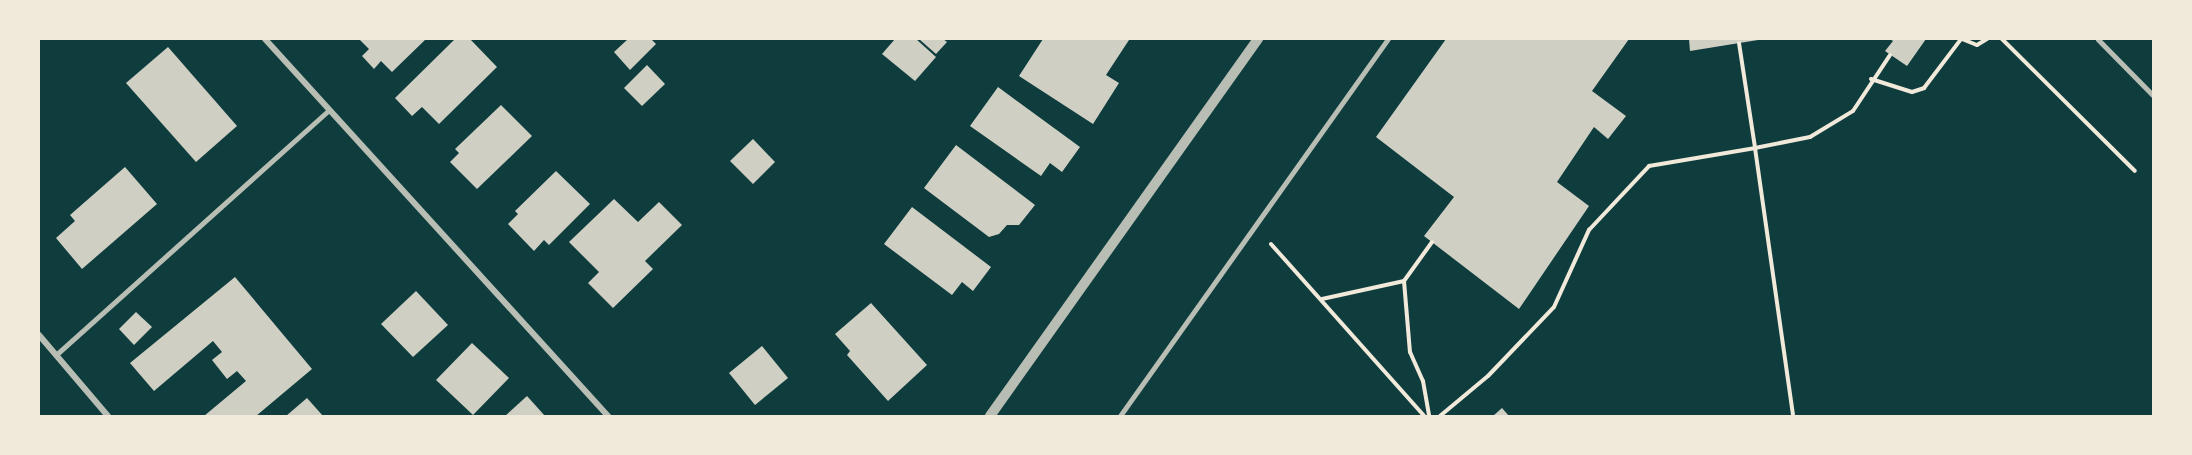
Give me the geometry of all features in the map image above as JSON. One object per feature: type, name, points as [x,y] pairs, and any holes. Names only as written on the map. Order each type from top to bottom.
[{"type":"street","points":[[265,39],[608,416]]},
{"type":"street","points":[[990,416],[1258,39]]},
{"type":"street","points":[[39,336],[108,416]]},
{"type":"lane","points":[[1120,416],[1388,39]]},
{"type":"lane","points":[[2098,39],[2153,95]]},
{"type":"lane","points":[[56,355],[329,110]]},
{"type":"path","points":[[1871,80],[1912,92],[1924,88],[1962,39],[1977,45],[1987,39]]},
{"type":"path","points":[[2002,39],[2135,171]]},
{"type":"path","points":[[1739,43],[1793,416]]},
{"type":"path","points":[[1440,416],[1488,376],[1554,307],[1589,230],[1649,166],[1810,136],[1853,111],[1871,80],[1890,55]]},
{"type":"path","points":[[1254,225],[1424,416]]},
{"type":"path","points":[[1429,416],[1423,381],[1410,352],[1404,281],[1432,242]]},
{"type":"path","points":[[1322,299],[1404,281]]},
{"type":"building","points":[[359,39],[426,39],[392,72],[381,61],[374,69],[362,56],[369,49]]},
{"type":"building","points":[[455,39],[470,39],[497,67],[439,124],[422,107],[412,116],[395,98]]},
{"type":"building","points":[[628,39],[651,39],[656,44],[630,70],[614,52]]},
{"type":"building","points":[[895,39],[916,39],[936,57],[915,81],[882,54]]},
{"type":"building","points":[[919,39],[943,39],[947,42],[936,54]]},
{"type":"building","points":[[1043,39],[1129,40],[1106,75],[1119,83],[1093,124],[1019,76]]},
{"type":"building","points":[[1446,39],[1629,39],[1592,91],[1626,116],[1608,139],[1594,127],[1557,182],[1589,206],[1519,309],[1424,236],[1454,197],[1376,137]]},
{"type":"building","points":[[1689,39],[1757,39],[1758,40],[1690,51]]},
{"type":"building","points":[[1890,39],[1926,39],[1907,66],[1885,51],[1893,41]]},
{"type":"building","points":[[168,47],[237,126],[196,162],[126,83]]},
{"type":"building","points":[[647,65],[665,84],[642,106],[624,88]]},
{"type":"building","points":[[998,87],[1080,147],[1062,172],[1050,163],[1041,176],[970,126]]},
{"type":"building","points":[[501,105],[532,136],[477,189],[450,162],[459,153],[455,149]]},
{"type":"building","points":[[753,139],[775,162],[753,184],[730,161]]},
{"type":"building","points":[[956,145],[1035,205],[1019,225],[1007,225],[999,234],[989,237],[924,188]]},
{"type":"building","points":[[125,167],[157,204],[82,269],[56,238],[75,221],[70,215]]},
{"type":"building","points":[[556,171],[590,204],[549,245],[544,240],[534,251],[508,224],[518,214],[515,211]]},
{"type":"building","points":[[614,199],[638,222],[659,202],[682,225],[645,261],[653,269],[613,308],[588,283],[599,272],[569,242]]},
{"type":"building","points":[[912,207],[991,267],[973,291],[962,282],[952,295],[884,244]]},
{"type":"building","points":[[235,277],[312,369],[256,416],[204,416],[246,381],[237,371],[227,379],[212,360],[222,352],[213,341],[154,391],[130,363]]},
{"type":"building","points":[[416,291],[448,325],[413,357],[381,324]]},
{"type":"building","points":[[871,303],[927,365],[888,401],[847,355],[850,351],[835,334]]},
{"type":"building","points":[[136,312],[152,327],[134,345],[119,329]]},
{"type":"building","points":[[472,343],[509,378],[473,415],[436,380]]},
{"type":"building","points":[[762,346],[788,378],[755,405],[729,373]]},
{"type":"building","points":[[527,396],[545,416],[505,416]]},
{"type":"building","points":[[307,398],[323,416],[286,416]]},
{"type":"building","points":[[1502,408],[1509,416],[1493,416]]}]
